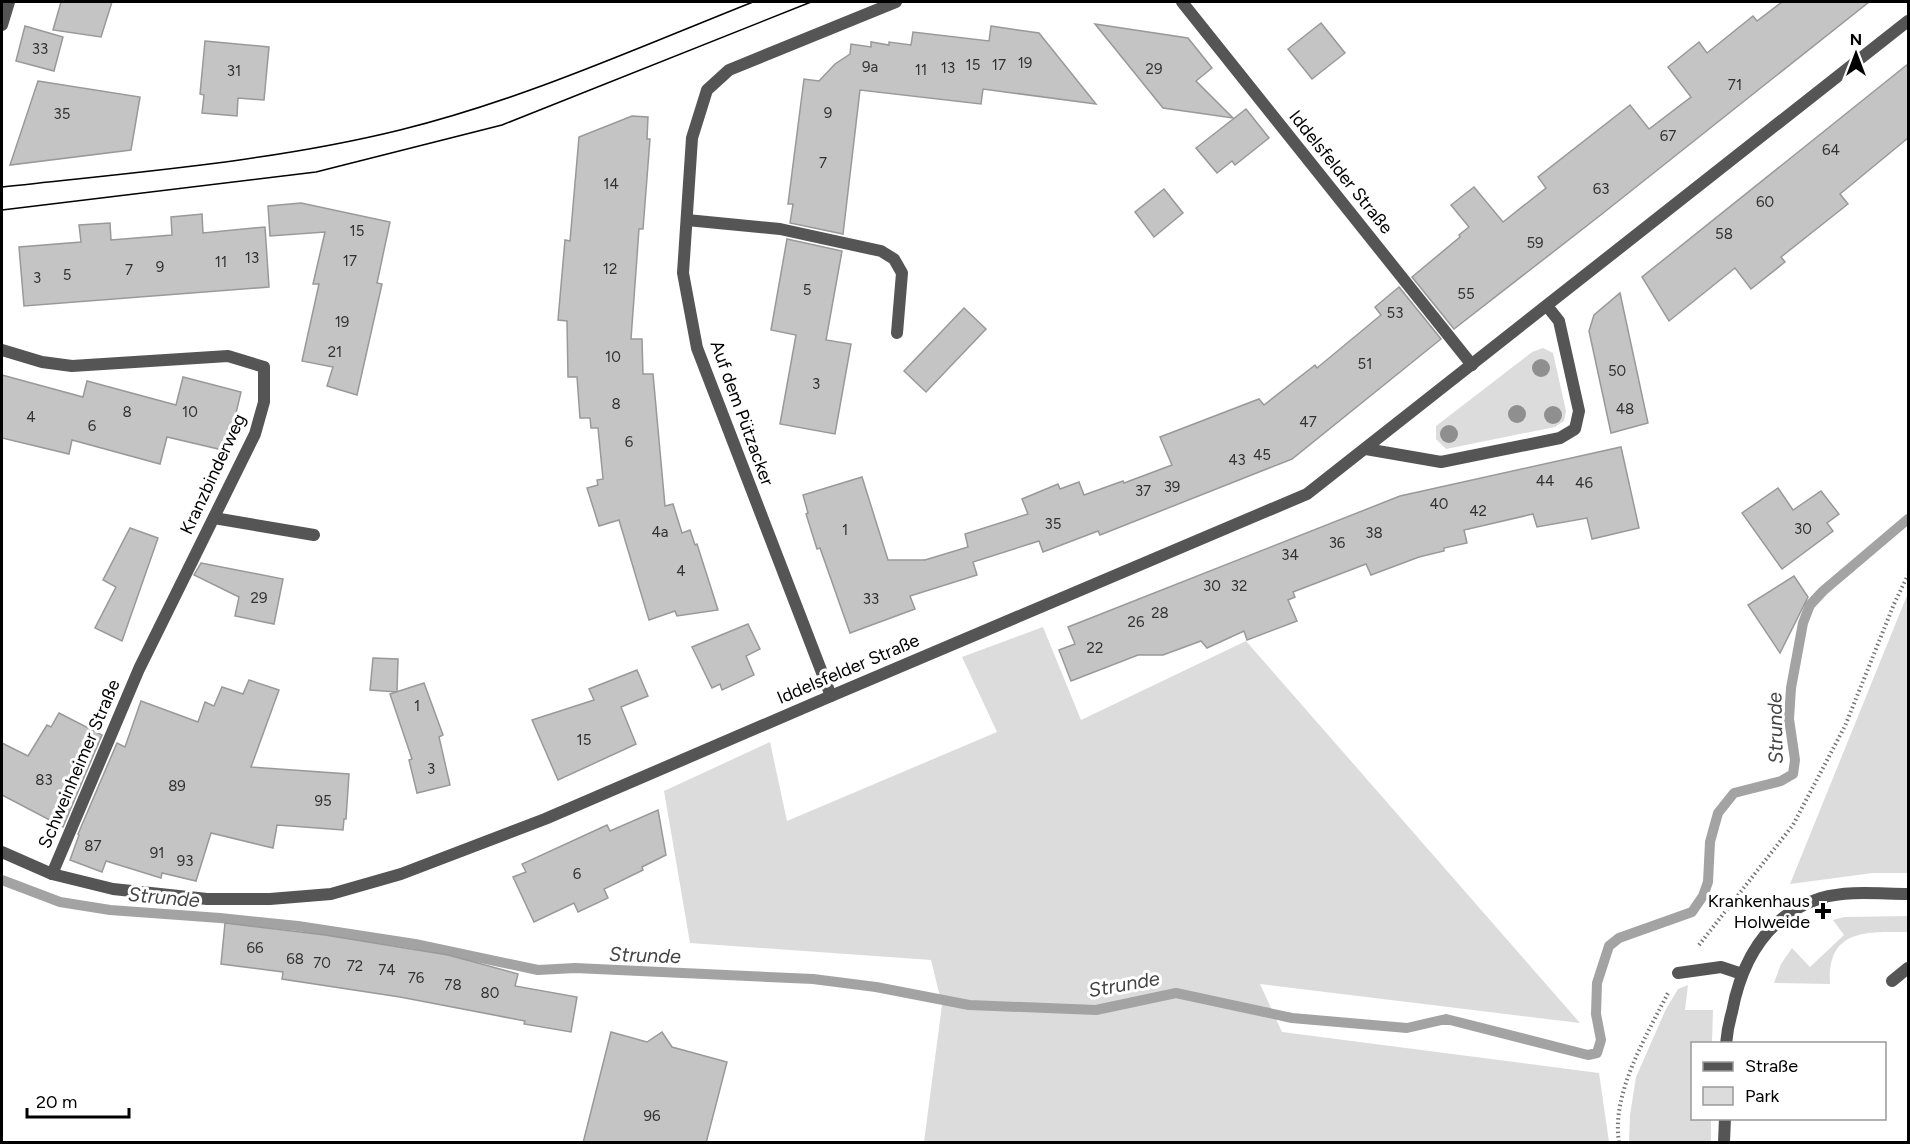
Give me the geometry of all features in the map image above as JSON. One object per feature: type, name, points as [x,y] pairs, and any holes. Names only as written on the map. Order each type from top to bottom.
[{"type":"street","points":[[2,25],[9,2]]},
{"type":"street","name":"Auf dem Pützacker","points":[[831,696],[697,348],[683,273],[692,138],[707,90],[729,70],[896,2]]},
{"type":"street","name":"Iddelsfelder Straße","points":[[1182,2],[1472,365]]},
{"type":"street","name":"Iddelsfelder Straße","points":[[331,894],[402,874],[545,819],[1307,494],[1908,21]]},
{"type":"street","points":[[687,219],[780,229],[880,251],[894,259],[902,273],[897,333]]},
{"type":"street","points":[[1366,449],[1442,462],[1560,438],[1575,429],[1579,411],[1577,400],[1559,321],[1547,306]]},
{"type":"street","name":"Kranzbinderweg","points":[[2,350],[42,362],[72,366],[228,356],[264,367],[264,402],[255,434],[139,669]]},
{"type":"street","points":[[214,518],[314,535]]},
{"type":"street","name":"Schweinheimer Straße","points":[[52,874],[139,669]]},
{"type":"street","name":"Schweinheimer Straße","points":[[6,854],[52,874],[113,889],[207,899],[270,899],[331,894]]},
{"type":"street","points":[[1726,1042],[1734,998],[1742,974],[1754,949],[1769,930],[1784,917],[1822,898],[1845,894],[1908,894]]},
{"type":"street","points":[[1678,973],[1721,968],[1742,974]]},
{"type":"street","points":[[1892,981],[1908,968]]},
{"type":"street","points":[[1724,1143],[1725,1120]]},
{"type":"path","points":[[1619,1143],[1617,1129],[1627,1075],[1678,973],[1793,825],[1845,726],[1908,575]]},
{"type":"green space","points":[[1543,348],[1553,353],[1566,411],[1564,421],[1555,427],[1446,449],[1436,439],[1436,426],[1532,352]]},
{"type":"green space","points":[[1908,593],[1908,873],[1873,873],[1790,884]]},
{"type":"green space","points":[[1043,627],[1081,720],[1246,641],[1580,1023],[1260,984],[1282,1032],[1599,1073],[1609,1142],[924,1142],[942,1005],[931,960],[690,943],[664,791],[770,742],[787,821],[997,732],[962,657]]},
{"type":"green space","points":[[1908,916],[1908,932],[1865,934],[1852,937],[1843,943],[1835,952],[1830,984],[1774,983],[1781,964],[1792,948],[1810,967],[1844,935],[1833,920],[1844,917]]},
{"type":"green space","points":[[1688,985],[1685,1010],[1713,1010],[1712,1042],[1691,1042],[1691,1120],[1711,1120],[1711,1142],[1629,1142],[1630,1115],[1636,1077],[1666,1009],[1678,989]]},
{"type":"building","points":[[61,2],[112,2],[101,37],[53,30]]},
{"type":"building","points":[[1782,2],[1869,2],[1454,329],[1412,277],[1469,227],[1451,205],[1474,187],[1503,222],[1546,188],[1538,177],[1630,105],[1649,129],[1691,97],[1668,67],[1699,42],[1707,53],[1753,16],[1757,21]]},
{"type":"building","points":[[1321,23],[1345,53],[1312,79],[1288,49]]},
{"type":"building","points":[[1095,24],[1188,38],[1212,68],[1196,81],[1233,118],[1163,108]]},
{"type":"building","points":[[25,26],[63,37],[54,71],[16,61]]},
{"type":"building","points":[[991,26],[1039,33],[1096,104],[983,89],[981,104],[860,90],[843,234],[790,223],[793,204],[788,204],[804,79],[819,81],[835,64],[850,54],[851,44],[871,47],[871,42],[911,45],[913,32],[989,41]]},
{"type":"building","points":[[205,41],[269,47],[264,100],[238,98],[237,116],[202,113],[204,95],[200,94]]},
{"type":"building","points":[[1908,64],[1908,138],[1840,194],[1848,204],[1781,257],[1785,262],[1751,289],[1735,268],[1669,321],[1642,277]]},
{"type":"building","points":[[38,81],[140,97],[131,150],[10,165]]},
{"type":"building","points":[[1246,109],[1269,138],[1235,165],[1232,161],[1217,173],[1196,148]]},
{"type":"building","points":[[632,116],[648,117],[647,139],[650,139],[643,229],[639,229],[631,339],[642,339],[643,374],[653,374],[665,506],[673,504],[682,533],[690,530],[695,545],[697,544],[718,610],[677,616],[675,611],[649,620],[619,520],[599,526],[587,488],[598,485],[597,480],[603,479],[598,428],[591,428],[590,418],[580,418],[577,377],[568,377],[567,321],[558,320],[565,240],[570,241],[579,137]]},
{"type":"building","points":[[1164,189],[1183,213],[1154,237],[1135,212]]},
{"type":"building","points":[[301,203],[390,222],[377,283],[382,284],[357,395],[327,386],[333,367],[302,361],[319,284],[313,284],[325,232],[270,236],[268,206]]},
{"type":"building","points":[[202,214],[203,233],[265,227],[269,287],[24,306],[19,247],[81,242],[79,225],[110,223],[111,240],[172,235],[171,217]]},
{"type":"building","points":[[787,239],[842,251],[826,340],[851,344],[835,434],[780,424],[796,335],[771,330]]},
{"type":"building","points":[[1399,287],[1441,339],[1292,459],[1100,535],[1098,531],[1043,552],[1039,541],[973,562],[977,575],[910,596],[915,609],[850,633],[820,548],[817,549],[806,514],[808,513],[803,495],[862,477],[888,560],[925,560],[968,547],[965,534],[1028,514],[1022,499],[1058,484],[1060,489],[1079,482],[1084,495],[1172,465],[1160,437],[1259,399],[1264,405],[1315,365],[1317,368],[1381,315],[1375,307]]},
{"type":"building","points":[[1620,293],[1648,423],[1611,433],[1589,331],[1594,315]]},
{"type":"building","points":[[964,308],[986,329],[926,392],[904,371]]},
{"type":"building","points":[[2,375],[83,397],[87,381],[176,405],[183,377],[241,392],[227,451],[167,437],[160,464],[72,440],[69,454],[2,438]]},
{"type":"building","points":[[1621,447],[1639,528],[1592,539],[1587,518],[1537,527],[1533,514],[1464,530],[1467,543],[1444,548],[1444,551],[1419,557],[1371,575],[1366,564],[1293,592],[1295,597],[1288,600],[1297,621],[1247,640],[1244,631],[1207,648],[1201,641],[1163,655],[1138,655],[1071,681],[1059,650],[1075,644],[1068,627],[1400,496]]},
{"type":"building","points":[[1778,488],[1793,510],[1821,491],[1839,514],[1827,523],[1833,531],[1782,569],[1742,513]]},
{"type":"building","points":[[130,528],[158,538],[122,641],[95,628],[116,587],[103,580]]},
{"type":"building","points":[[201,563],[283,579],[274,624],[235,616],[239,597],[194,575]]},
{"type":"building","points":[[1794,576],[1808,597],[1780,653],[1748,605]]},
{"type":"building","points":[[748,624],[760,649],[746,656],[754,675],[722,690],[720,684],[712,688],[692,647]]},
{"type":"building","points":[[373,658],[398,659],[397,692],[370,690]]},
{"type":"building","points":[[637,670],[648,696],[621,707],[636,744],[558,780],[532,720],[594,700],[589,689]]},
{"type":"building","points":[[249,680],[279,690],[251,767],[349,774],[346,819],[344,819],[343,830],[277,825],[273,848],[211,833],[196,881],[162,873],[161,878],[106,861],[102,872],[70,860],[78,834],[117,743],[125,747],[141,701],[198,722],[205,702],[214,706],[222,687],[243,694]]},
{"type":"building","points":[[424,683],[443,735],[439,737],[450,785],[417,793],[409,760],[412,759],[390,694]]},
{"type":"building","points":[[59,713],[102,735],[63,827],[2,795],[2,743],[28,756],[47,725],[51,727]]},
{"type":"building","points":[[658,810],[666,855],[642,867],[643,870],[604,889],[608,898],[578,912],[574,903],[534,922],[513,877],[526,872],[522,864],[607,825],[610,831]]},
{"type":"building","points":[[225,923],[325,935],[448,955],[518,974],[515,986],[577,997],[571,1032],[400,997],[282,979],[283,972],[221,964]]},
{"type":"building","points":[[611,1032],[647,1042],[662,1032],[672,1047],[727,1062],[706,1143],[583,1143]]},
{"type":"waterway","name":"Strunde","points":[[2,880],[60,902],[110,910],[298,926],[415,944],[538,970],[575,968],[813,979],[876,987],[969,1005],[1096,1010],[1176,993],[1292,1018],[1407,1028],[1446,1019],[1588,1055],[1597,1053],[1601,1040],[1596,1014],[1597,983],[1609,946],[1619,938],[1692,912],[1703,896],[1708,882],[1710,842],[1718,813],[1734,793],[1781,781],[1793,774],[1795,760],[1789,719],[1791,688],[1803,623],[1810,605],[1823,591],[1908,519]]},
{"type":"tram line","points":[[2,187],[252,158],[400,130],[445,118],[535,88],[753,2]]},
{"type":"tram line","points":[[2,210],[316,172],[502,125],[811,2]]},
{"type":"place","name":"Krankenhaus Holweide","points":[[1823,911]]}]
